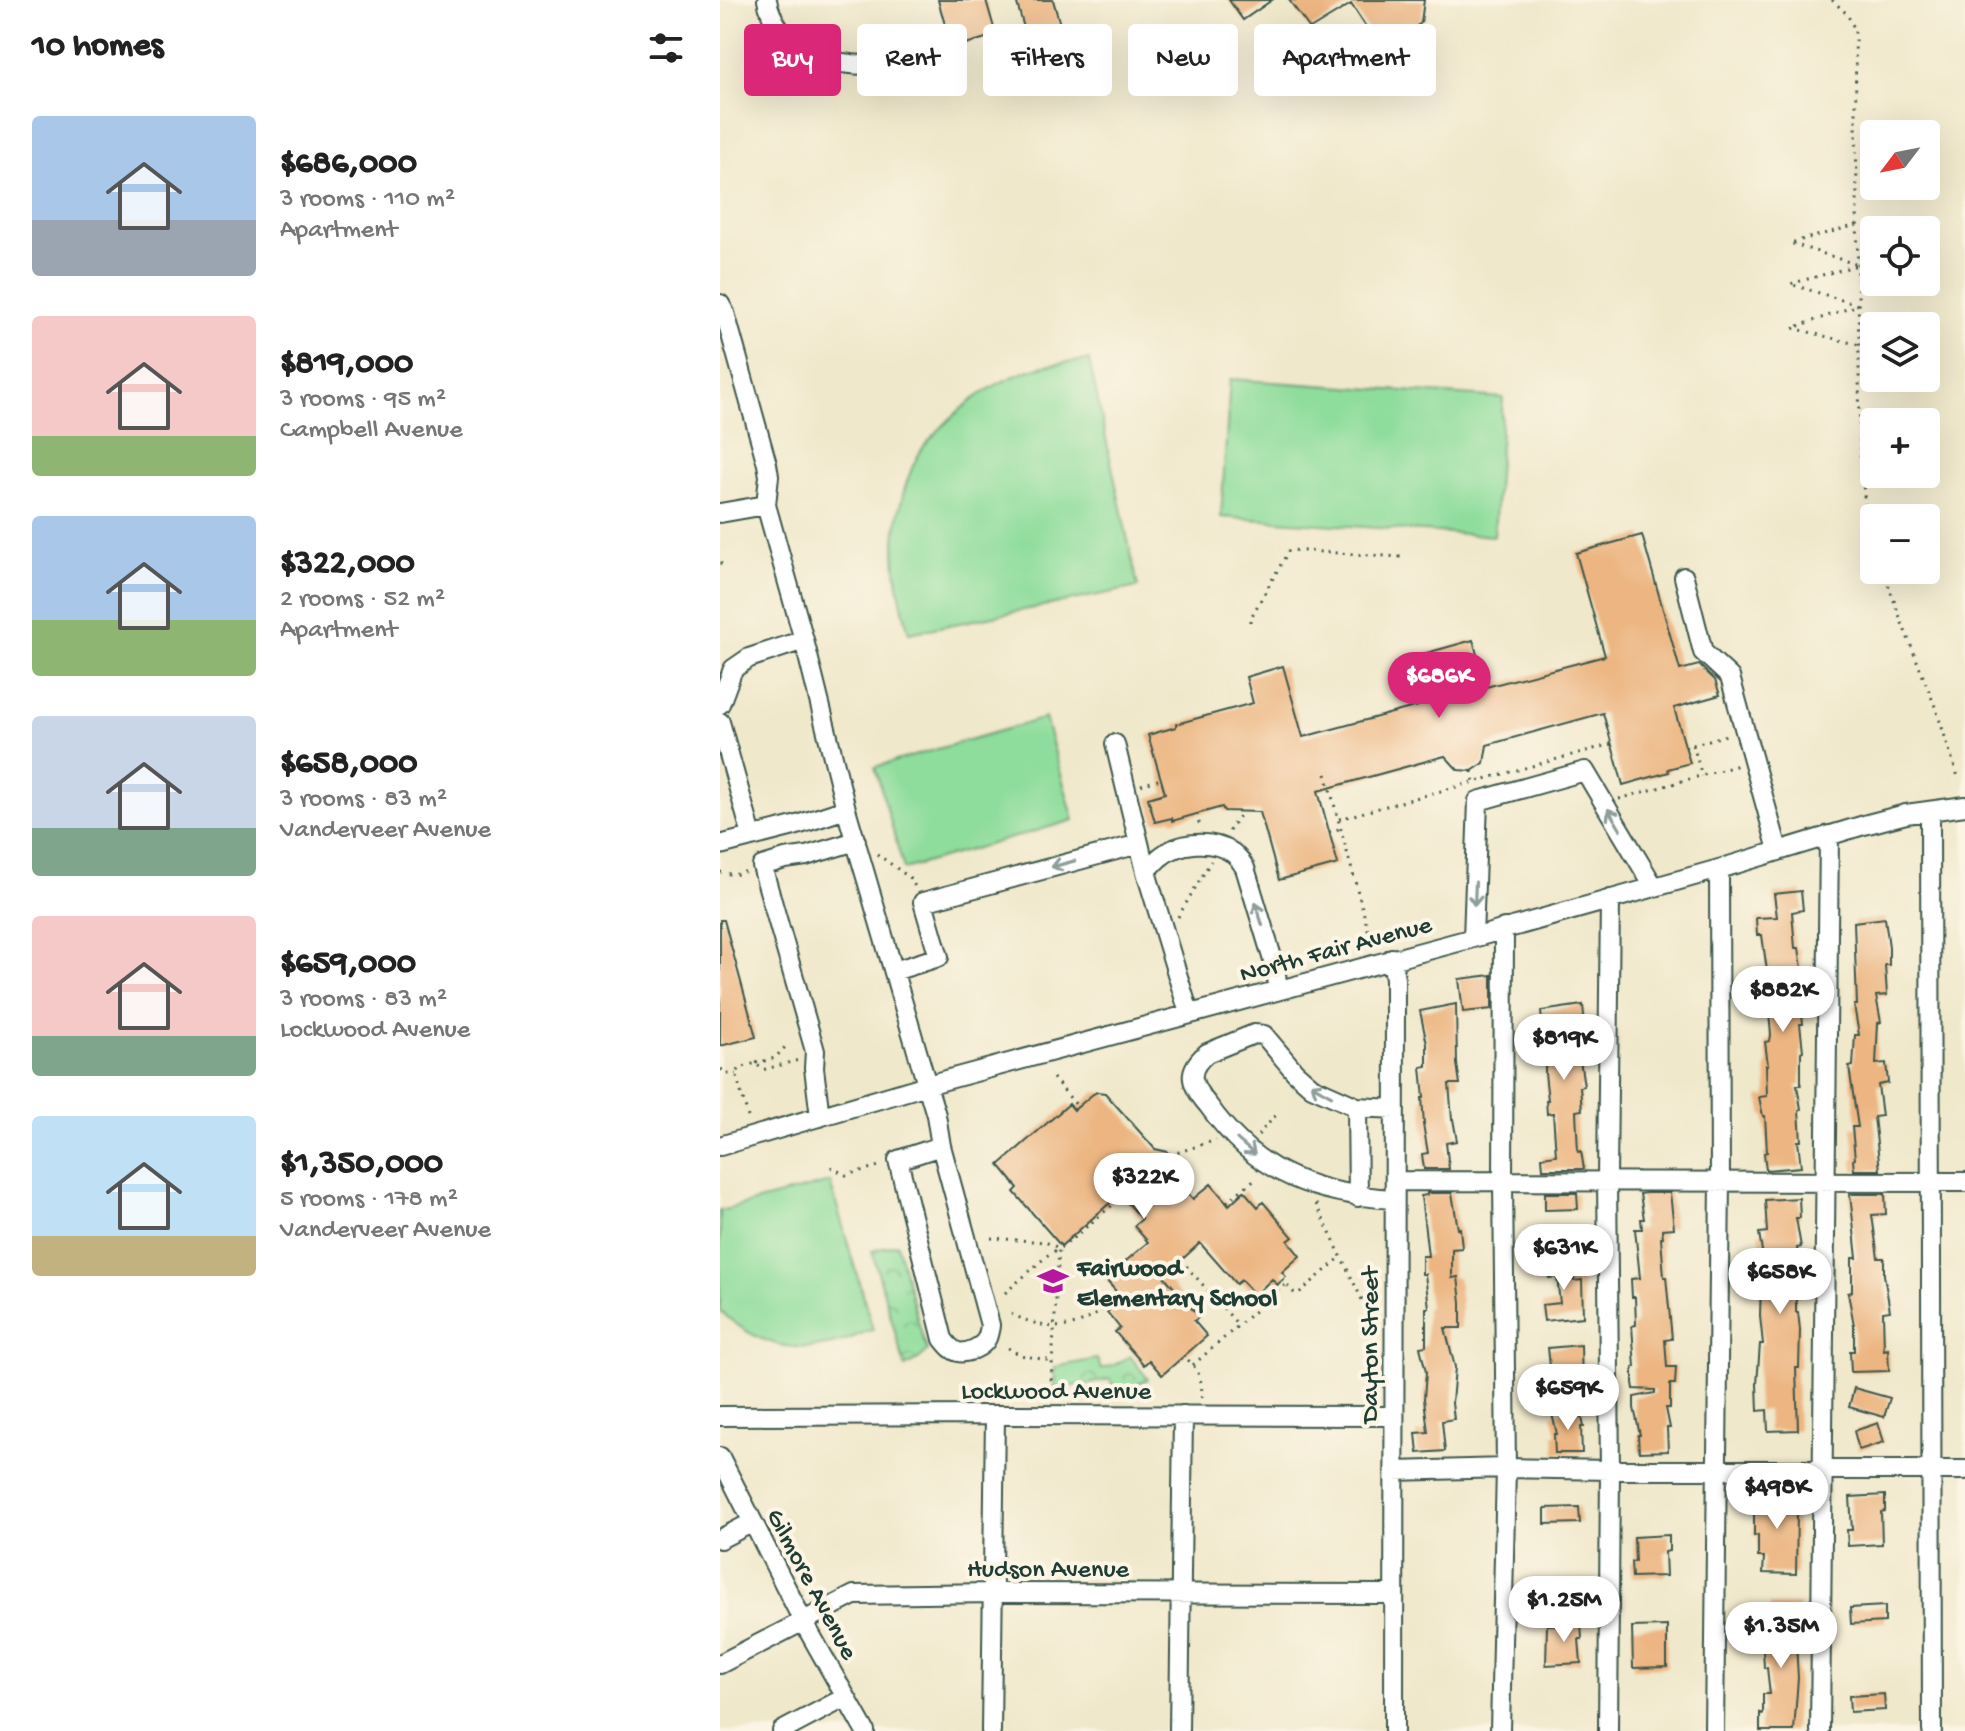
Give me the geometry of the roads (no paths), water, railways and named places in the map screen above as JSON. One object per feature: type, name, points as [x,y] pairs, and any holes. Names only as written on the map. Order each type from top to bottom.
[{"type":"street","points":[[767,0],[778,27],[800,51],[832,61],[857,64]]},
{"type":"street","points":[[720,304],[725,313],[724,332],[769,476],[766,505],[846,809],[936,1115],[941,1146],[990,1325],[983,1345],[958,1352],[943,1339],[898,1160],[941,1146]]},
{"type":"street","points":[[720,513],[766,505]]},
{"type":"street","points":[[1684,577],[1703,652],[1730,677],[1778,850]]},
{"type":"street","points":[[720,704],[733,669],[749,658],[804,640]]},
{"type":"street","points":[[720,722],[752,836]]},
{"type":"street","points":[[1115,744],[1146,872],[1189,1013]]},
{"type":"street","points":[[1473,938],[1478,801],[1570,775],[1585,771],[1654,887]]},
{"type":"street","name":"North Fair Avenue","points":[[720,1146],[927,1085],[1278,989],[1383,955],[1473,938],[1906,814],[1965,806]]},
{"type":"street","points":[[720,845],[846,809]]},
{"type":"street","points":[[1930,811],[1932,1731]]},
{"type":"street","points":[[1820,1731],[1829,835]]},
{"type":"street","points":[[820,1117],[815,1051],[762,866],[856,841]]},
{"type":"street","points":[[894,971],[939,957],[923,902],[1139,844]]},
{"type":"street","points":[[1146,872],[1160,856],[1178,846],[1219,846],[1236,855],[1245,868],[1275,967],[1278,989]]},
{"type":"street","points":[[1714,1731],[1720,1181],[1719,869]]},
{"type":"street","points":[[1608,1731],[1610,899]]},
{"type":"street","points":[[1500,1731],[1506,1468],[1504,928]]},
{"type":"street","name":"Dayton Street","points":[[1383,955],[1395,979],[1394,1731]]},
{"type":"street","points":[[1395,1109],[1357,1107],[1312,1087],[1264,1035],[1254,1034],[1207,1053],[1193,1071],[1198,1092],[1245,1148],[1293,1178],[1358,1197],[1394,1190],[1503,1181],[1965,1182]]},
{"type":"street","points":[[1357,1107],[1358,1197]]},
{"type":"street","points":[[991,1731],[995,1415]]},
{"type":"street","points":[[1179,1731],[1183,1415]]},
{"type":"street","name":"Lockwood Avenue","points":[[720,1416],[1393,1416]]},
{"type":"street","name":"Gilmore Avenue","points":[[720,1457],[803,1621],[865,1731]]},
{"type":"street","points":[[1394,1471],[1506,1468],[1965,1470]]},
{"type":"street","points":[[720,1539],[753,1522]]},
{"type":"street","name":"Hudson Avenue","points":[[720,1664],[854,1595],[1393,1594]]},
{"type":"street","points":[[782,1731],[846,1697]]},
{"type":"place","name":"Fairwood Elementary School","points":[[1053,1281]]}]
